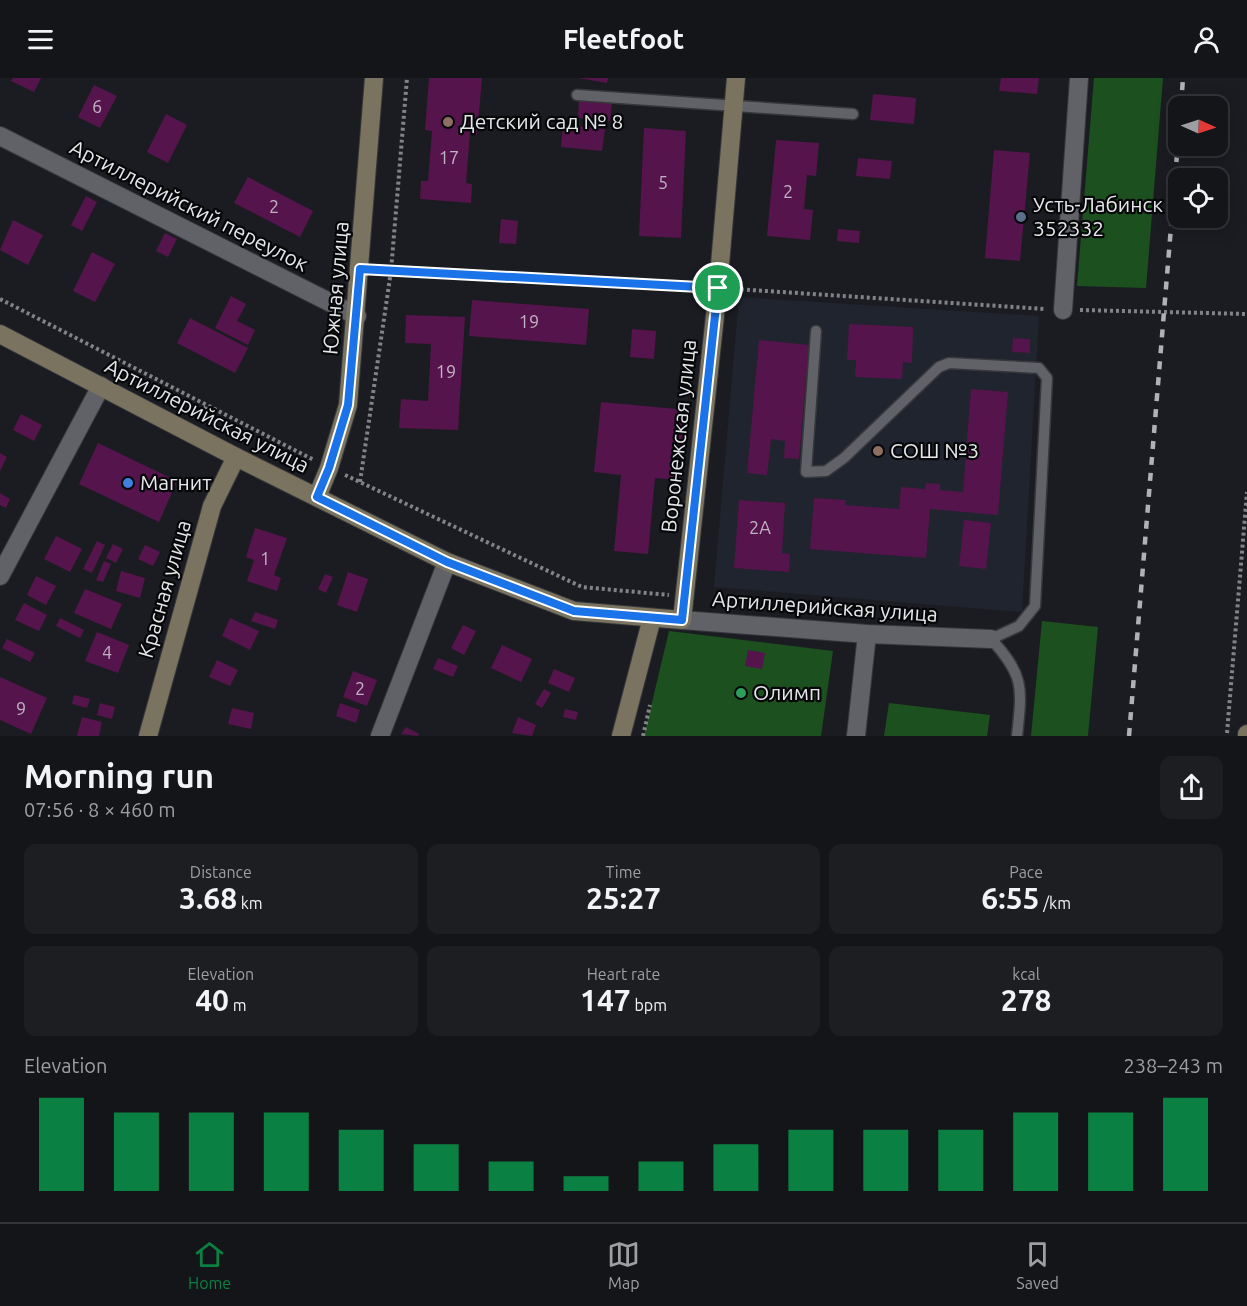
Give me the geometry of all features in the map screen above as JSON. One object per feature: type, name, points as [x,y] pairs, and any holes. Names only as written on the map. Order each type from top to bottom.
[{"type":"main road","name":"Южная улица","points":[[317,497],[329,468],[348,405],[357,316],[374,78]]},
{"type":"main road","name":"Воронежская улица","points":[[682,620],[718,288],[736,78]]},
{"type":"main road","name":"Артиллерийская улица","points":[[0,334],[236,458],[447,562],[574,611],[682,620]]},
{"type":"main road","name":"Красная улица","points":[[148,736],[212,506],[236,458]]},
{"type":"main road","points":[[621,736],[652,618]]},
{"type":"street","points":[[1063,310],[1080,78]]},
{"type":"street","name":"Артиллерийский переулок","points":[[0,136],[357,316]]},
{"type":"street","points":[[0,576],[101,386]]},
{"type":"street","points":[[380,736],[447,562]]},
{"type":"street","name":"Артиллерийская улица","points":[[682,620],[867,634],[991,639]]},
{"type":"street","points":[[855,736],[867,634]]},
{"type":"lane","points":[[577,95],[853,114]]},
{"type":"lane","points":[[816,331],[806,472],[826,471],[844,458],[932,373],[949,363],[1039,368],[1047,378],[1035,606],[1019,626],[991,639],[1010,659],[1020,681],[1017,736]]},
{"type":"path","points":[[360,482],[391,271],[407,78]]},
{"type":"path","points":[[360,269],[718,288],[1063,310],[1247,314]]},
{"type":"path","points":[[0,298],[329,468],[582,587],[684,596]]},
{"type":"path","points":[[1227,736],[1247,492]]},
{"type":"shaded area","name":"СОШ №3","points":[[739,297],[1039,316],[1022,612],[714,587]]},
{"type":"green space","points":[[1094,78],[1163,78],[1146,288],[1077,286]]},
{"type":"green space","points":[[1042,621],[1098,627],[1088,736],[1031,736]]},
{"type":"green space","name":"Олимп","points":[[669,631],[833,651],[821,736],[644,736]]},
{"type":"green space","points":[[889,703],[990,715],[987,736],[884,736]]},
{"type":"building","points":[[13,78],[41,78],[34,92],[11,81]]},
{"type":"building","points":[[429,78],[482,78],[477,135],[470,134],[466,183],[472,184],[471,203],[420,199],[421,181],[428,181],[432,131],[425,130]]},
{"type":"building","points":[[578,78],[608,78],[607,83]]},
{"type":"building","points":[[1001,78],[1039,78],[1037,94],[999,91]]},
{"type":"building","points":[[94,85],[117,96],[100,128],[78,117]]},
{"type":"building","points":[[873,94],[916,98],[914,124],[870,120]]},
{"type":"building","points":[[579,100],[612,103],[610,121],[578,118]]},
{"type":"building","points":[[166,114],[187,125],[168,163],[147,152]]},
{"type":"building","points":[[563,125],[605,129],[602,151],[561,147]]},
{"type":"building","points":[[644,128],[686,131],[681,238],[639,236]]},
{"type":"building","points":[[776,140],[819,143],[816,176],[807,175],[804,209],[813,210],[810,240],[767,236]]},
{"type":"building","points":[[994,150],[1030,153],[1020,261],[985,258]]},
{"type":"building","points":[[858,158],[892,161],[890,179],[856,176]]},
{"type":"building","points":[[248,177],[313,211],[300,237],[234,203]]},
{"type":"building","points":[[86,196],[97,202],[82,231],[71,225]]},
{"type":"building","points":[[501,219],[518,221],[516,244],[499,243]]},
{"type":"building","points":[[13,220],[43,235],[28,265],[0,250]]},
{"type":"building","points":[[838,229],[860,231],[859,243],[837,241]]},
{"type":"building","points":[[165,233],[177,239],[168,257],[156,251]]},
{"type":"building","points":[[92,252],[115,264],[95,302],[73,291]]},
{"type":"building","points":[[231,296],[246,304],[237,321],[255,330],[248,345],[215,328]]},
{"type":"building","points":[[472,300],[589,309],[586,345],[469,336]]},
{"type":"building","points":[[406,315],[465,317],[458,430],[399,428],[401,399],[428,401],[431,344],[405,343]]},
{"type":"building","points":[[190,318],[248,348],[235,373],[177,343]]},
{"type":"building","points":[[849,324],[913,327],[912,363],[903,362],[902,379],[855,377],[856,360],[847,360]]},
{"type":"building","points":[[632,329],[656,331],[654,359],[630,357]]},
{"type":"building","points":[[1013,338],[1030,339],[1030,353],[1012,352]]},
{"type":"building","points":[[759,340],[809,345],[799,459],[784,458],[785,441],[771,439],[767,475],[747,473]]},
{"type":"building","points":[[971,389],[1008,392],[998,515],[930,509],[926,558],[810,549],[814,498],[846,500],[845,505],[899,509],[901,487],[925,489],[926,483],[940,484],[940,490],[963,492]]},
{"type":"building","points":[[601,402],[687,410],[680,480],[655,478],[648,554],[614,551],[621,475],[594,472]]},
{"type":"building","points":[[21,414],[42,425],[34,441],[13,430]]},
{"type":"building","name":"Магнит","points":[[98,443],[177,481],[159,522],[79,484]]},
{"type":"building","points":[[0,453],[7,457],[0,471]]},
{"type":"building","points":[[0,493],[10,499],[6,508],[0,505]]},
{"type":"building","points":[[739,500],[785,503],[782,553],[790,554],[789,572],[734,568]]},
{"type":"building","points":[[964,520],[991,523],[986,569],[959,566]]},
{"type":"building","points":[[255,528],[287,538],[274,575],[281,578],[277,591],[247,581],[254,560],[246,557]]},
{"type":"building","points":[[56,536],[82,549],[70,572],[44,559]]},
{"type":"building","points":[[97,541],[105,545],[92,573],[83,569]]},
{"type":"building","points":[[113,544],[123,549],[116,563],[106,558]]},
{"type":"building","points":[[145,545],[160,552],[153,566],[138,559]]},
{"type":"building","points":[[104,561],[111,564],[103,582],[96,580]]},
{"type":"building","points":[[121,571],[145,578],[140,598],[116,591]]},
{"type":"building","points":[[348,572],[368,579],[357,612],[337,605]]},
{"type":"building","points":[[325,574],[333,577],[326,593],[318,589]]},
{"type":"building","points":[[36,576],[56,586],[46,605],[27,595]]},
{"type":"building","points":[[85,589],[122,604],[111,629],[74,613]]},
{"type":"building","points":[[24,603],[47,615],[39,631],[15,620]]},
{"type":"building","points":[[255,612],[278,620],[275,629],[251,621]]},
{"type":"building","points":[[60,618],[84,630],[80,638],[56,626]]},
{"type":"building","points":[[230,618],[259,631],[250,650],[222,636]]},
{"type":"building","points":[[463,625],[476,631],[464,655],[451,648]]},
{"type":"building","points":[[97,632],[129,645],[118,673],[85,661]]},
{"type":"building","points":[[7,639],[35,653],[30,662],[2,648]]},
{"type":"building","points":[[502,645],[532,659],[521,682],[491,668]]},
{"type":"building","points":[[748,650],[765,653],[762,669],[745,666]]},
{"type":"building","points":[[438,658],[458,666],[453,677],[433,669]]},
{"type":"building","points":[[217,660],[238,670],[230,686],[209,677]]},
{"type":"building","points":[[554,669],[575,678],[569,692],[548,683]]},
{"type":"building","points":[[353,671],[377,680],[367,706],[343,697]]},
{"type":"building","points":[[0,677],[47,698],[31,734],[0,720]]},
{"type":"building","points":[[544,689],[551,693],[542,708],[535,704]]},
{"type":"building","points":[[74,695],[90,699],[87,708],[72,704]]},
{"type":"building","points":[[100,703],[115,707],[112,719],[97,715]]},
{"type":"building","points":[[340,703],[360,710],[356,723],[336,716]]},
{"type":"building","points":[[232,708],[254,713],[251,729],[228,724]]},
{"type":"building","points":[[565,709],[578,712],[576,720],[563,717]]},
{"type":"building","points":[[82,717],[102,722],[99,736],[77,736]]},
{"type":"building","points":[[518,717],[536,725],[532,736],[512,733]]},
{"type":"building","points":[[406,727],[419,734],[418,736],[401,734]]},
{"type":"railway","points":[[1182,96],[1183,78]]},
{"type":"railway","points":[[1129,736],[1177,156]]},
{"type":"place","name":"Детский сад № 8","points":[[448,122]]},
{"type":"place","name":"Усть-Лабинск 352332","points":[[1021,217]]},
{"type":"place","name":"СОШ №3","points":[[878,451]]},
{"type":"place","name":"Магнит","points":[[128,483]]},
{"type":"place","name":"Олимп","points":[[741,693]]},
{"type":"route","points":[[360,269],[718,288],[682,620],[574,611],[447,562],[317,497],[329,468],[348,405],[360,269]]}]
